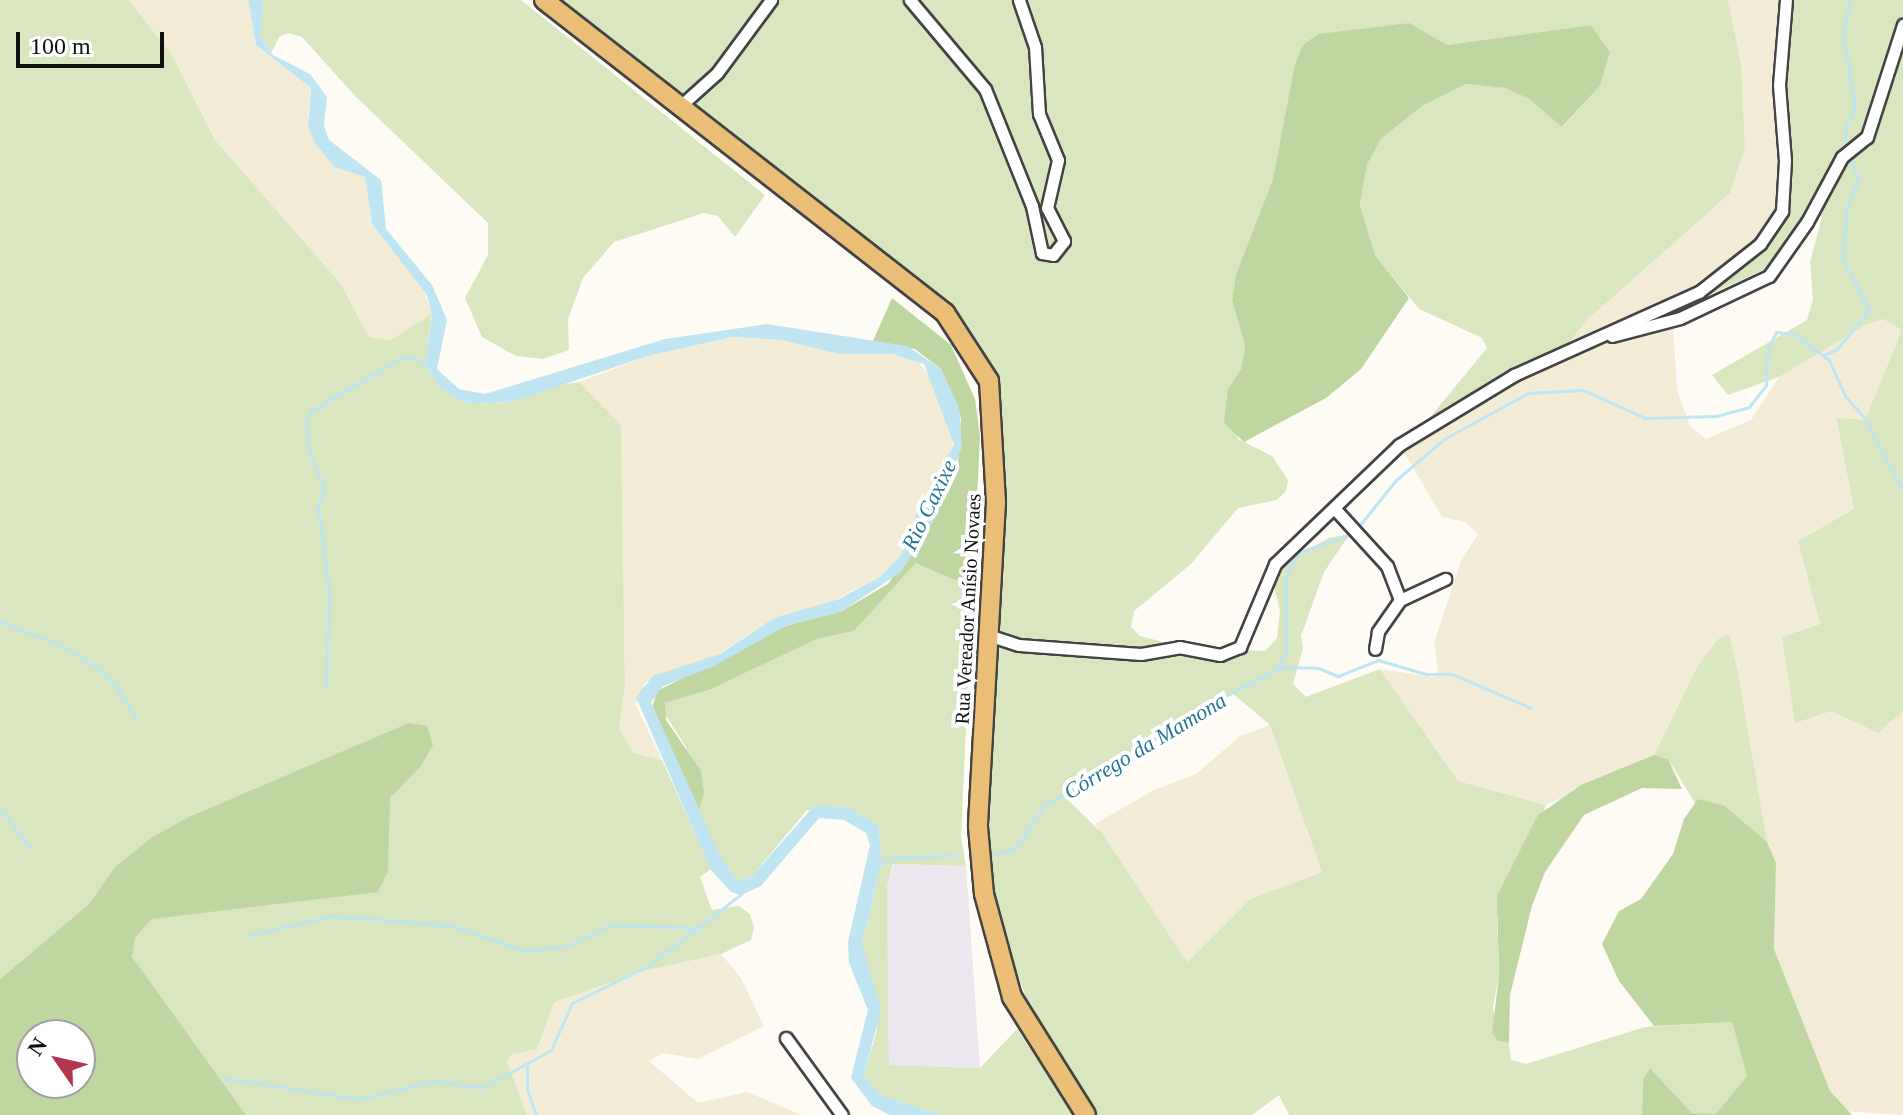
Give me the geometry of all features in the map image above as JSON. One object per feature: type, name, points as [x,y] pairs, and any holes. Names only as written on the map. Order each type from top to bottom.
[{"type":"main road","name":"Rua Vereador Anísio Novaes","points":[[544,0],[677,109],[945,313],[971,347],[989,381],[996,429],[991,636],[978,827],[984,894],[1012,997],[1086,1115]]},
{"type":"street","points":[[677,109],[717,73],[771,0]]},
{"type":"street","points":[[910,0],[985,89],[1032,206],[1042,253],[1053,255],[1064,241],[1047,208],[1058,160],[1039,114],[1035,47],[1019,0]]},
{"type":"street","points":[[1604,338],[1625,321],[1699,292],[1760,244],[1782,211],[1785,161],[1779,85],[1786,0]]},
{"type":"street","points":[[991,636],[1019,645],[1141,654],[1179,647],[1220,655],[1240,647],[1275,564],[1399,445],[1514,375],[1604,338],[1680,318],[1769,276],[1807,222],[1842,157],[1867,137],[1903,25]]},
{"type":"street","points":[[1335,509],[1387,566],[1400,600]]},
{"type":"street","points":[[1375,649],[1378,632],[1400,600],[1445,579]]},
{"type":"street","points":[[786,1038],[842,1115]]},
{"type":"shaded area","points":[[129,0],[248,0],[256,45],[311,88],[308,116],[315,143],[334,167],[365,177],[372,224],[423,289],[432,313],[391,340],[369,337],[341,284],[215,140],[172,55]]},
{"type":"shaded area","points":[[1728,0],[1783,0],[1786,181],[1766,236],[1679,308],[1673,324],[1677,390],[1690,426],[1706,439],[1751,420],[1779,377],[1864,326],[1883,319],[1902,330],[1865,420],[1836,419],[1854,509],[1798,541],[1820,624],[1783,637],[1831,711],[1878,733],[1903,711],[1903,1115],[1844,1111],[1830,1091],[1774,949],[1776,863],[1767,842],[1729,634],[1718,639],[1697,667],[1654,755],[1546,805],[1458,781],[1380,669],[1434,677],[1438,671],[1434,643],[1461,561],[1478,534],[1465,522],[1442,517],[1401,447],[1427,421],[1558,357],[1586,321],[1730,192],[1745,148],[1741,64]]},
{"type":"shaded area","points":[[732,337],[781,340],[839,354],[880,352],[916,358],[937,387],[952,429],[953,454],[920,505],[902,555],[880,577],[817,609],[768,622],[716,656],[646,682],[636,705],[662,760],[634,753],[619,729],[625,687],[621,426],[579,382],[648,356]]},
{"type":"shaded area","points":[[1270,725],[1322,872],[1250,899],[1187,962],[1095,824],[1154,790],[1196,774],[1240,736]]},
{"type":"shaded area","points":[[894,864],[966,866],[980,1068],[889,1065],[887,887]]},
{"type":"shaded area","points":[[721,954],[741,978],[764,1026],[698,1059],[663,1053],[649,1061],[698,1103],[747,1092],[802,1115],[527,1115],[507,1061],[512,1054],[537,1048],[554,1002],[644,971]]},
{"type":"green space","points":[[0,0],[129,0],[172,55],[215,140],[341,284],[369,337],[391,340],[432,313],[425,364],[439,386],[455,398],[471,404],[512,402],[546,387],[579,382],[621,425],[625,687],[619,729],[634,753],[662,760],[711,869],[700,877],[712,910],[739,906],[750,914],[754,927],[751,940],[721,954],[644,971],[554,1002],[537,1049],[512,1054],[507,1061],[527,1115],[246,1115],[131,957],[135,938],[152,919],[226,906],[388,836],[390,798],[410,777],[114,868],[89,904],[0,979]]},
{"type":"green space","points":[[264,0],[521,0],[765,195],[735,237],[718,216],[704,213],[614,242],[583,278],[568,319],[569,350],[543,359],[516,356],[482,337],[465,298],[488,255],[488,223],[355,96],[302,37],[288,33],[279,37],[271,54],[260,34]]},
{"type":"green space","points":[[544,0],[1728,0],[1741,64],[1745,148],[1730,193],[1586,321],[1558,357],[1427,421],[1487,348],[1482,338],[1419,309],[1375,255],[1360,205],[1367,165],[1381,139],[1422,106],[1466,84],[1505,88],[1529,98],[1563,127],[1600,86],[1610,52],[1591,25],[1447,45],[1410,23],[1303,45],[1273,179],[1236,274],[1232,300],[1245,346],[1241,369],[1228,390],[1238,439],[1272,456],[1288,480],[1286,491],[1277,500],[1238,508],[1191,564],[1134,611],[1131,627],[1140,636],[1182,647],[1265,651],[1277,638],[1280,610],[1270,571],[1329,538],[1350,534],[1324,572],[1301,636],[1303,648],[1293,684],[1306,697],[1380,669],[1458,781],[1546,805],[1497,917],[1499,976],[1493,1007],[1498,1041],[1509,1043],[1511,1060],[1526,1064],[1645,1027],[1732,1022],[1747,1076],[1716,1115],[1692,1113],[1650,1068],[1643,1079],[1642,1115],[1289,1115],[1279,1095],[1252,1115],[1098,1115],[1051,1049],[1029,1006],[997,916],[989,838],[1003,459],[993,377],[957,315]],"holes":[[[1231,692],[1270,725],[1322,872],[1250,899],[1187,962],[1102,833],[1064,796]]]},
{"type":"green space","points":[[1783,0],[1903,0],[1903,711],[1878,733],[1831,711],[1795,723],[1782,637],[1820,624],[1798,541],[1854,509],[1836,418],[1865,420],[1902,330],[1883,319],[1864,326],[1779,377],[1728,395],[1712,375],[1807,320],[1813,299],[1810,262],[1822,217],[1814,212],[1776,264],[1691,303],[1766,236],[1775,220],[1786,181]]},
{"type":"green space","points":[[1410,23],[1447,45],[1591,25],[1610,52],[1600,86],[1562,127],[1528,98],[1505,88],[1466,84],[1422,106],[1381,139],[1367,165],[1360,205],[1375,255],[1409,298],[1361,369],[1326,398],[1244,442],[1224,423],[1228,389],[1241,369],[1245,346],[1232,300],[1236,274],[1273,179],[1295,64],[1303,45],[1318,34]]},
{"type":"green space","points":[[892,298],[951,345],[975,399],[980,436],[973,579],[954,580],[916,563],[854,631],[817,639],[709,690],[665,703],[666,720],[701,771],[704,793],[699,809],[652,708],[657,691],[786,626],[842,611],[888,584],[932,523],[958,461],[961,418],[941,369],[915,349],[873,341]]},
{"type":"green space","points":[[916,563],[954,580],[973,578],[961,836],[966,866],[893,864],[887,887],[889,1065],[980,1068],[1017,1029],[1074,1115],[941,1115],[880,1095],[864,1075],[877,1030],[862,944],[882,859],[878,825],[807,810],[751,877],[737,880],[723,864],[699,809],[686,747],[663,711],[665,703],[709,690],[817,639],[854,631]]},
{"type":"green space","points":[[1729,634],[1767,842],[1725,806],[1695,803],[1668,759],[1654,755],[1697,667],[1718,639]]},
{"type":"green space","points":[[409,723],[427,726],[433,745],[420,767],[390,798],[388,871],[378,892],[152,919],[135,938],[132,957],[246,1115],[0,1115],[0,979],[89,904],[114,868],[151,838],[189,817]]},
{"type":"green space","points":[[1654,755],[1668,759],[1682,789],[1642,788],[1584,815],[1545,872],[1532,906],[1510,995],[1509,1043],[1498,1041],[1492,1033],[1499,976],[1497,896],[1538,815],[1581,785]]},
{"type":"green space","points":[[1698,799],[1725,806],[1767,842],[1776,863],[1774,949],[1830,1091],[1852,1115],[1642,1115],[1643,1079],[1650,1068],[1692,1113],[1716,1114],[1747,1076],[1732,1022],[1654,1026],[1619,981],[1602,944],[1619,911],[1641,899],[1673,854],[1684,819]]},
{"type":"water","name":"Rio Caxixe","points":[[248,0],[264,0],[260,34],[271,54],[310,74],[327,97],[324,125],[329,140],[381,180],[386,229],[432,285],[447,320],[437,369],[459,389],[485,394],[665,339],[767,324],[907,346],[941,369],[959,407],[962,447],[932,523],[901,572],[842,611],[786,626],[712,667],[663,686],[651,702],[721,858],[737,880],[751,877],[814,806],[848,807],[878,825],[882,859],[862,944],[881,1010],[864,1075],[880,1095],[941,1115],[890,1115],[872,1106],[851,1078],[868,1010],[849,963],[848,942],[870,845],[866,833],[844,820],[819,818],[761,886],[741,895],[731,892],[711,870],[636,697],[653,676],[720,654],[774,618],[839,599],[880,577],[901,555],[920,505],[954,445],[924,364],[892,354],[839,354],[781,340],[732,337],[648,356],[512,402],[471,404],[455,398],[439,386],[425,364],[432,316],[427,295],[372,224],[365,177],[334,167],[315,143],[308,126],[311,88],[256,45]]},
{"type":"waterway","name":"Córrego da Mamona","points":[[1845,149],[1845,129],[1855,105],[1843,35],[1850,0]]},
{"type":"waterway","name":"Córrego da Mamona","points":[[1824,355],[1837,349],[1869,310],[1842,257],[1848,202],[1859,180],[1849,156]]},
{"type":"waterway","name":"Córrego da Mamona","points":[[1359,526],[1395,481],[1444,439],[1528,393],[1583,390],[1645,418],[1716,416],[1749,407],[1766,385],[1768,348],[1776,332],[1794,334],[1829,360],[1845,396],[1863,416],[1903,490]]},
{"type":"waterway","points":[[326,686],[329,590],[318,505],[324,486],[309,454],[306,421],[311,411],[398,360],[408,356],[429,367]]},
{"type":"waterway","name":"Córrego da Mamona","points":[[995,854],[1015,849],[1044,805],[1110,772],[1188,715],[1276,670],[1287,650],[1285,582],[1290,566],[1300,552],[1354,533]]},
{"type":"waterway","points":[[0,622],[57,643],[90,662],[115,685],[137,719]]},
{"type":"waterway","points":[[1279,667],[1318,668],[1338,676],[1378,660],[1426,674],[1452,674],[1531,708]]},
{"type":"waterway","points":[[0,809],[32,850]]},
{"type":"waterway","name":"Córrego da Mamona","points":[[879,867],[890,858],[956,855]]},
{"type":"waterway","points":[[225,1078],[358,1099],[435,1081],[482,1088],[551,1050],[572,1003],[648,966],[741,894]]},
{"type":"waterway","points":[[249,935],[331,916],[454,926],[525,951],[567,946],[610,925],[700,928]]},
{"type":"waterway","points":[[527,1067],[527,1089],[536,1115]]}]
